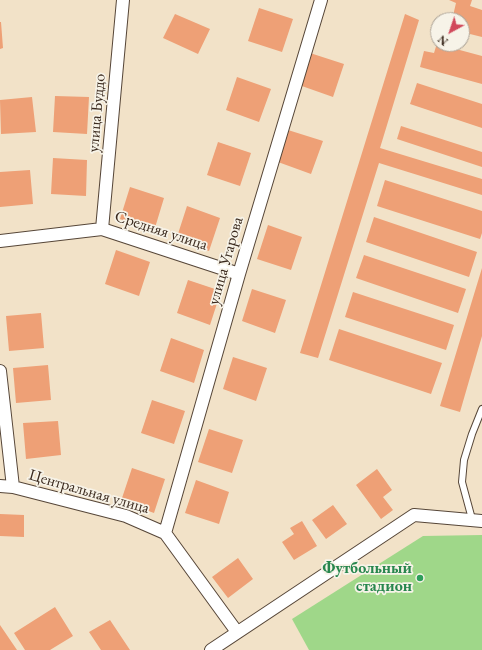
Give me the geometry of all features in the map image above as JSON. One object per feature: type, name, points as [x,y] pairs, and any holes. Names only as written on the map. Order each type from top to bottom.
[{"type":"street","name":"улица Буддо","points":[[102,229],[124,0]]},
{"type":"street","name":"улица Угарова","points":[[165,533],[239,274],[321,0]]},
{"type":"street","name":"Средняя улица","points":[[0,241],[102,229],[239,274]]},
{"type":"street","points":[[0,371],[13,487]]},
{"type":"street","name":"Центральная улица","points":[[0,486],[13,487],[126,516],[165,533],[237,632]]},
{"type":"street","points":[[211,650],[414,514],[477,520]]},
{"type":"lane","points":[[477,520],[462,482],[464,460],[482,409]]},
{"type":"green space","name":"Футбольный стадион","points":[[482,535],[482,650],[309,650],[292,619],[423,536]]},
{"type":"building","points":[[449,0],[472,0],[470,6],[482,10],[482,37],[470,34],[470,12],[454,12],[456,3]]},
{"type":"building","points":[[259,8],[293,19],[282,52],[248,41]]},
{"type":"building","points":[[175,14],[210,29],[198,54],[163,38]]},
{"type":"building","points":[[405,14],[419,20],[380,148],[482,179],[482,195],[379,163],[318,358],[300,353]]},
{"type":"building","points":[[0,22],[3,48],[0,49]]},
{"type":"building","points":[[424,51],[434,53],[467,52],[482,56],[482,84],[420,67]]},
{"type":"building","points":[[310,53],[344,64],[333,97],[299,85]]},
{"type":"building","points":[[237,77],[271,89],[259,122],[226,110]]},
{"type":"building","points":[[417,83],[482,104],[482,128],[410,104]]},
{"type":"building","points":[[55,96],[89,97],[87,134],[53,132]]},
{"type":"building","points":[[32,97],[36,132],[1,134],[0,100]]},
{"type":"building","points":[[401,126],[482,152],[482,167],[397,139]]},
{"type":"building","points":[[288,130],[323,141],[311,174],[278,162]]},
{"type":"building","points":[[218,142],[251,153],[240,186],[207,175]]},
{"type":"building","points":[[53,158],[87,160],[86,196],[51,194]]},
{"type":"building","points":[[30,170],[33,204],[0,207],[0,172]]},
{"type":"building","points":[[385,180],[482,211],[482,233],[480,239],[377,206]]},
{"type":"building","points":[[130,187],[164,198],[154,231],[120,219]]},
{"type":"building","points":[[187,206],[220,218],[209,251],[176,240]]},
{"type":"building","points":[[374,217],[477,252],[469,277],[366,242]]},
{"type":"building","points":[[268,225],[302,237],[291,270],[257,259]]},
{"type":"building","points":[[116,250],[150,262],[139,296],[105,284]]},
{"type":"building","points":[[364,255],[466,289],[458,313],[356,278]]},
{"type":"building","points":[[482,268],[482,336],[460,412],[440,406]]},
{"type":"building","points":[[188,280],[221,291],[210,325],[177,313]]},
{"type":"building","points":[[252,289],[286,300],[275,333],[242,321]]},
{"type":"building","points":[[353,292],[454,325],[446,350],[345,317]]},
{"type":"building","points":[[41,313],[44,348],[9,351],[6,316]]},
{"type":"building","points":[[339,329],[442,363],[431,394],[329,360]]},
{"type":"building","points":[[171,338],[204,350],[194,383],[160,371]]},
{"type":"building","points":[[233,357],[267,368],[256,401],[223,389]]},
{"type":"building","points":[[48,365],[51,400],[16,403],[13,368]]},
{"type":"building","points":[[152,400],[185,411],[174,444],[141,433]]},
{"type":"building","points":[[58,421],[61,455],[26,459],[23,423]]},
{"type":"building","points":[[209,429],[243,440],[232,473],[198,462]]},
{"type":"building","points":[[132,468],[165,479],[154,513],[121,501]]},
{"type":"building","points":[[377,469],[392,490],[383,497],[393,510],[381,519],[356,485]]},
{"type":"building","points":[[196,480],[229,492],[219,524],[185,513]]},
{"type":"building","points":[[333,505],[347,524],[326,539],[312,520]]},
{"type":"building","points":[[0,514],[24,515],[24,537],[0,536]]},
{"type":"building","points":[[302,521],[317,546],[294,560],[282,542],[294,534],[290,528]]},
{"type":"building","points":[[238,558],[253,579],[228,598],[212,577]]},
{"type":"building","points":[[55,607],[73,636],[50,650],[25,650],[14,633]]},
{"type":"building","points":[[110,620],[130,650],[101,650],[89,632]]},
{"type":"building","points":[[0,625],[17,650],[0,650]]},
{"type":"place","name":"Футбольный стадион","points":[[420,578]]}]
